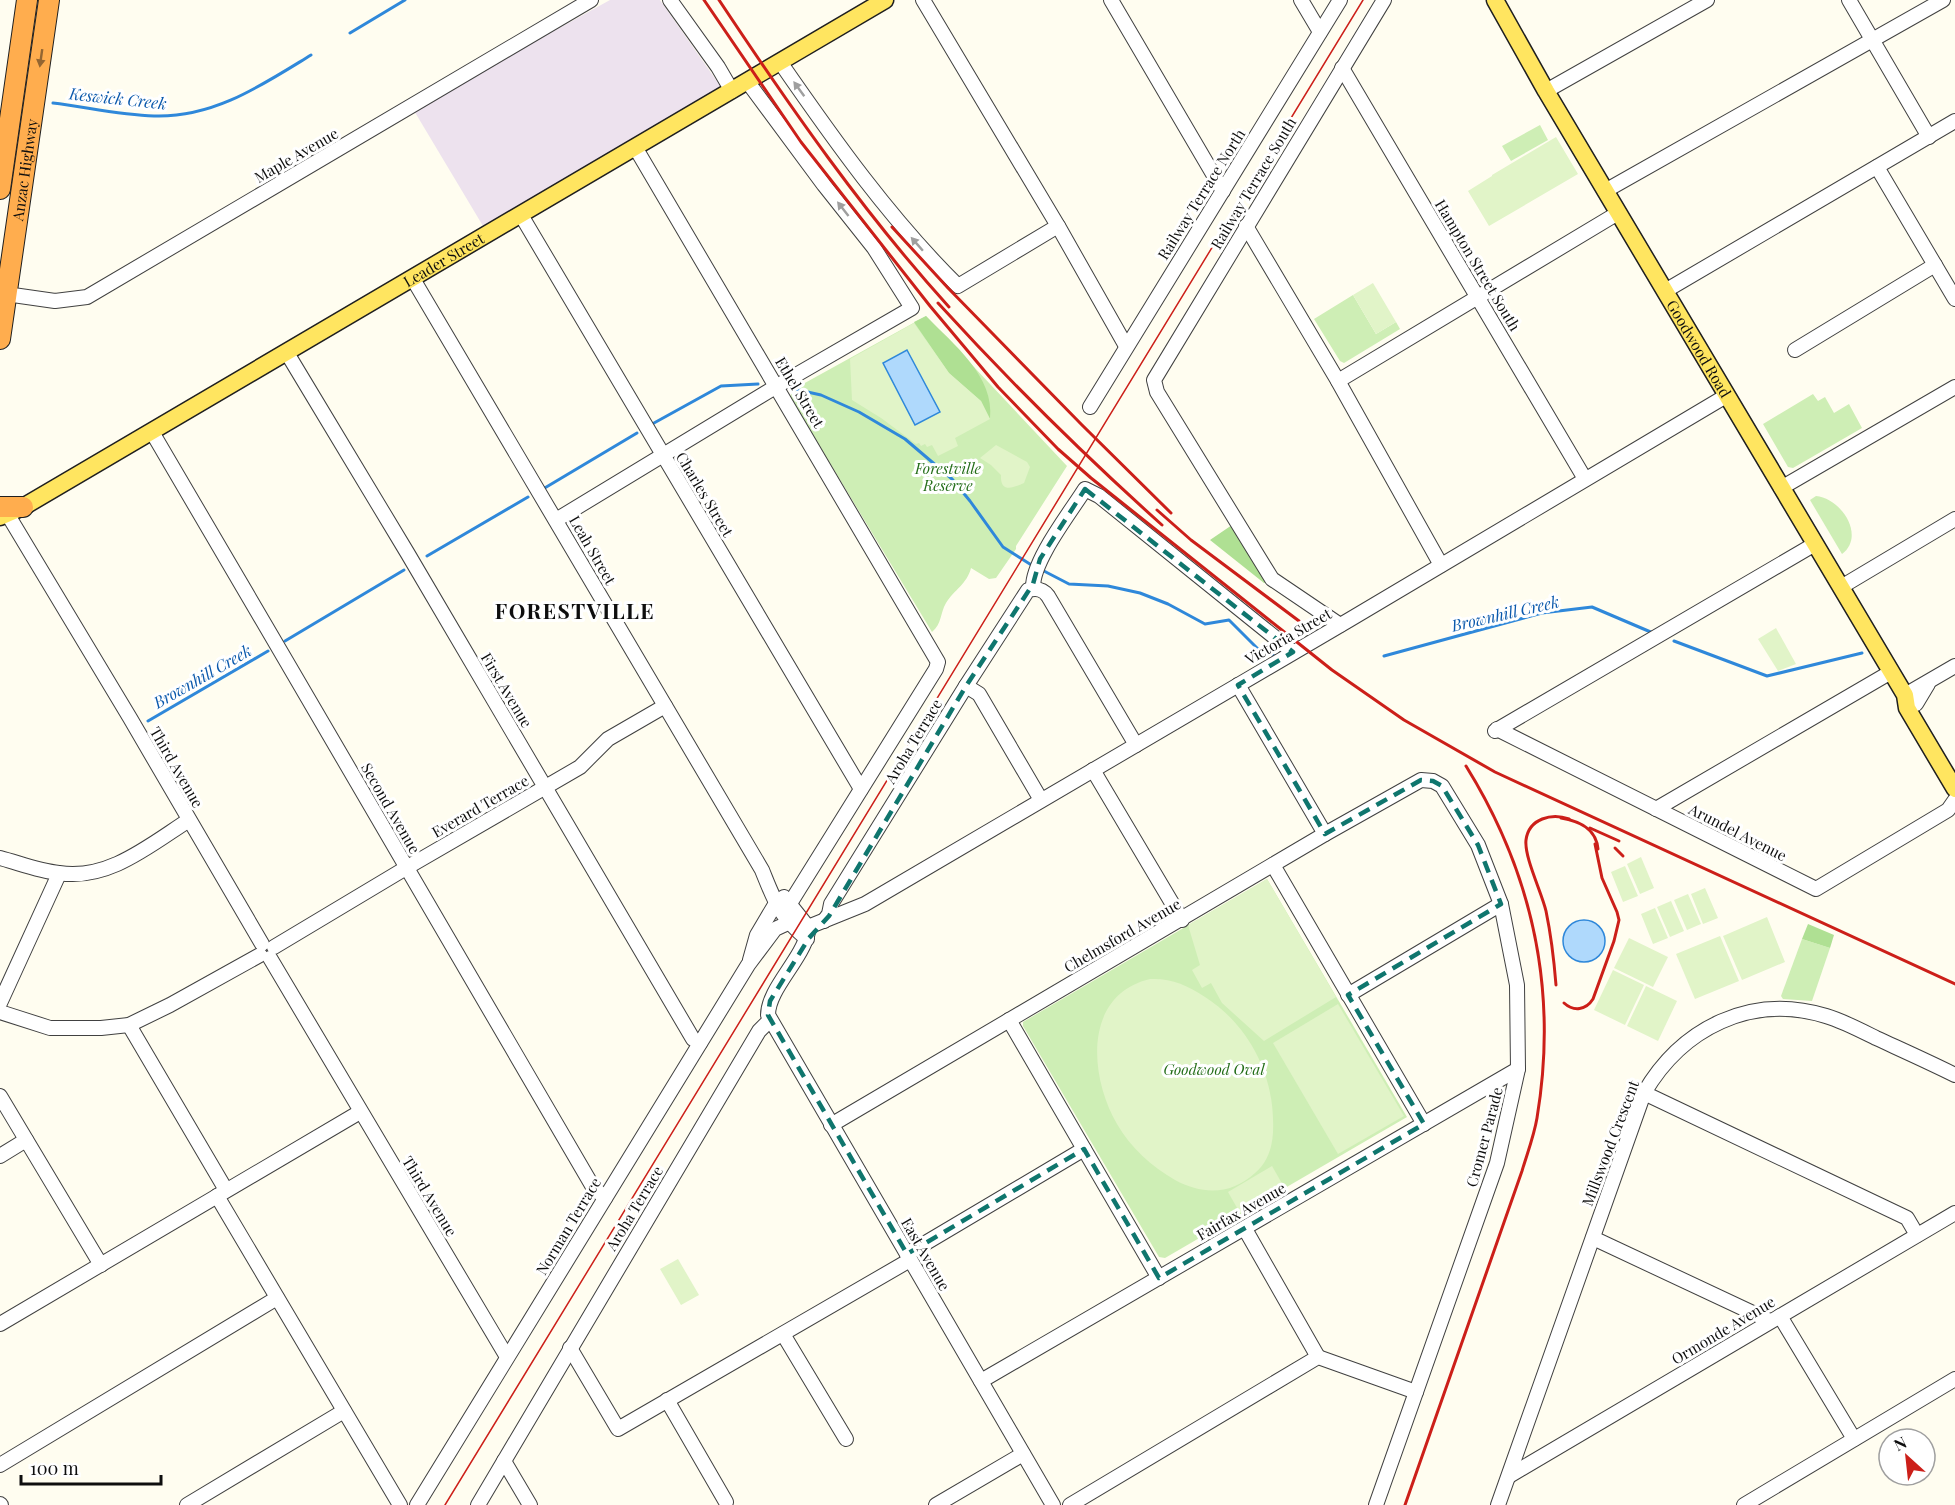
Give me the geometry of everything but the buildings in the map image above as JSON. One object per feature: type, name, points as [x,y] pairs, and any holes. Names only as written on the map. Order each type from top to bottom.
[{"type":"highway","name":"Anzac Highway","points":[[1,184],[5,125],[27,0]]},
{"type":"highway","name":"Anzac Highway","points":[[0,339],[2,293],[22,183],[49,0]]},
{"type":"highway","points":[[1,184],[22,183]]},
{"type":"main road","name":"Leader Street","points":[[8,511],[152,432],[885,0]]},
{"type":"main road","name":"Goodwood Road","points":[[1495,0],[1726,396],[1891,672],[1955,771]]},
{"type":"main road","name":"Goodwood Road","points":[[1910,699],[1907,708],[1955,789]]},
{"type":"street","name":"Maple Avenue","points":[[2,293],[56,301],[87,297],[591,0]]},
{"type":"street","points":[[670,0],[718,67],[732,91]]},
{"type":"street","points":[[923,0],[1058,226],[1126,346]]},
{"type":"street","points":[[1111,0],[1222,190]]},
{"type":"street","points":[[1301,0],[1320,32]]},
{"type":"street","name":"Railway Terrace North","points":[[1090,407],[1340,0]]},
{"type":"street","name":"Railway Terrace South","points":[[1340,625],[1272,579],[1154,384],[1157,372],[1384,0]]},
{"type":"street","points":[[1546,91],[1707,0]]},
{"type":"street","points":[[1849,0],[1929,137]]},
{"type":"street","points":[[1605,191],[1942,0]]},
{"type":"street","points":[[780,62],[883,204],[927,255],[958,286],[1058,226]]},
{"type":"street","name":"Hampton Street South","points":[[1342,68],[1585,479]]},
{"type":"street","points":[[556,520],[777,386],[912,308],[874,248],[747,81]]},
{"type":"street","points":[[1665,291],[1955,122]]},
{"type":"street","name":"Ethel Street","points":[[635,147],[935,655]]},
{"type":"street","points":[[1877,167],[1955,299]]},
{"type":"street","points":[[1338,381],[1618,213]]},
{"type":"street","name":"Charles Street","points":[[521,215],[861,789]]},
{"type":"street","points":[[1246,226],[1338,381],[1441,565]]},
{"type":"street","points":[[1795,350],[1935,265]]},
{"type":"street","name":"Leah Street","points":[[413,279],[782,904],[808,933]]},
{"type":"street","name":"First Avenue","points":[[287,353],[693,1039],[700,1043]]},
{"type":"street","points":[[1781,488],[1955,387]]},
{"type":"street","name":"Victoria Street","points":[[808,933],[832,927],[865,904],[1726,396]]},
{"type":"street","name":"Second Avenue","points":[[152,432],[593,1187],[605,1198]]},
{"type":"street","points":[[1136,745],[1048,596],[1035,585],[1040,559],[1085,489],[1099,496],[1293,652]]},
{"type":"street","name":"Third Avenue","points":[[8,511],[360,1112],[507,1357]]},
{"type":"street","points":[[1841,586],[1955,519]]},
{"type":"street","name":"Arundel Avenue","points":[[1815,544],[1496,730],[1816,889],[1953,809]]},
{"type":"street","name":"Aroha Terrace","points":[[824,921],[829,916],[831,906],[1023,594],[1035,585]]},
{"type":"street","name":"Norman Terrace","points":[[748,965],[757,935],[782,904],[861,789],[936,669],[938,662],[935,655]]},
{"type":"street","points":[[1910,699],[1931,680],[1955,666]]},
{"type":"street","points":[[1656,809],[1891,672]]},
{"type":"street","points":[[1238,685],[1325,834]]},
{"type":"street","points":[[966,686],[979,694],[1041,800]]},
{"type":"street","name":"Everard Terrace","points":[[0,1012],[50,1028],[101,1028],[129,1025],[170,1005],[266,951],[545,788],[580,767],[608,739],[665,706]]},
{"type":"street","points":[[1093,770],[1182,920]]},
{"type":"street","name":"Chelmsford Avenue","points":[[831,1125],[1325,834],[1421,780],[1433,781]]},
{"type":"street","name":"Cromer Parade","points":[[1376,1505],[1497,1163],[1518,1069],[1517,985],[1501,904],[1478,845],[1442,786],[1433,781]]},
{"type":"street","points":[[0,858],[59,873],[84,874],[102,871],[134,856],[189,820]]},
{"type":"street","points":[[1273,865],[1424,1124]]},
{"type":"street","points":[[0,1003],[59,873]]},
{"type":"street","name":"Leah Street","points":[[782,904],[788,923],[808,933]]},
{"type":"street","name":"Victoria Street","points":[[808,933],[824,921],[865,904]]},
{"type":"street","points":[[1348,994],[1501,904]]},
{"type":"street","name":"Norman Terrace","points":[[417,1505],[748,965],[775,929],[788,923]]},
{"type":"street","name":"Aroha Terrace","points":[[478,1505],[759,1031],[770,1020],[767,1013],[770,1002],[808,933]]},
{"type":"street","name":"Millswood Crescent","points":[[1498,1505],[1644,1093],[1672,1055],[1703,1029],[1731,1017],[1775,1009],[1809,1012],[1838,1020],[1955,1074]]},
{"type":"street","name":"East Avenue","points":[[770,1020],[1053,1505]]},
{"type":"street","points":[[1009,1020],[1159,1278]]},
{"type":"street","points":[[129,1025],[277,1298],[400,1505]]},
{"type":"street","name":"Fairfax Avenue","points":[[981,1382],[1518,1069]]},
{"type":"street","points":[[1644,1093],[1907,1218],[1917,1235]]},
{"type":"street","points":[[0,1096],[101,1265]]},
{"type":"street","points":[[0,1324],[360,1112]]},
{"type":"street","points":[[0,1156],[26,1140]]},
{"type":"street","points":[[570,1348],[618,1429],[783,1334],[1084,1149]]},
{"type":"street","name":"Ormonde Avenue","points":[[1509,1476],[1955,1213]]},
{"type":"street","points":[[1245,1229],[1318,1357],[1416,1392]]},
{"type":"street","points":[[1593,1238],[1775,1319],[1854,1439]]},
{"type":"street","points":[[0,1465],[277,1298]]},
{"type":"street","points":[[783,1334],[846,1439]]},
{"type":"street","points":[[1070,1505],[1318,1357]]},
{"type":"street","points":[[1751,1503],[1955,1379]]},
{"type":"street","points":[[667,1400],[726,1502]]},
{"type":"street","points":[[187,1505],[344,1411]]},
{"type":"street","points":[[936,1505],[1023,1454]]},
{"type":"street","points":[[504,1461],[530,1505]]},
{"type":"highlighted area","points":[[1085,489],[1293,652],[1238,685],[1325,834],[1421,780],[1433,781],[1442,786],[1478,845],[1501,904],[1348,995],[1424,1124],[1159,1278],[1084,1149],[907,1254],[768,1015],[770,1001],[809,938],[829,916],[966,686],[1033,584],[1040,559]]},
{"type":"shaded area","points":[[610,0],[660,0],[721,87],[483,226],[413,109]]},
{"type":"green space","points":[[1540,125],[1548,140],[1511,161],[1502,146]]},
{"type":"green space","points":[[1556,137],[1578,174],[1489,226],[1468,191]]},
{"type":"green space","points":[[1373,283],[1396,322],[1376,334],[1353,295]]},
{"type":"green space","points":[[1353,295],[1376,334],[1396,322],[1400,329],[1344,363],[1340,361],[1314,319]]},
{"type":"green space","name":"Forestville Reserve","points":[[926,316],[1067,466],[996,578],[989,579],[971,568],[967,578],[949,598],[938,626],[932,632],[790,397],[794,389]]},
{"type":"green space","points":[[926,316],[970,362],[979,375],[990,403],[990,419],[981,401],[949,373],[914,322]]},
{"type":"green space","points":[[914,323],[949,373],[981,401],[990,419],[955,438],[958,446],[938,456],[932,445],[927,447],[925,444],[921,446],[919,443],[916,444],[852,400],[850,359]]},
{"type":"green space","points":[[1813,394],[1818,401],[1825,397],[1834,413],[1849,404],[1862,428],[1793,468],[1788,467],[1763,424]]},
{"type":"green space","points":[[996,445],[1027,462],[1030,467],[1024,483],[1005,487],[1001,481],[1001,475],[980,458]]},
{"type":"green space","points":[[1816,496],[1834,503],[1847,519],[1852,538],[1842,554],[1810,500]]},
{"type":"green space","points":[[1232,525],[1267,582],[1264,583],[1210,540]]},
{"type":"green space","points":[[1776,628],[1796,664],[1778,671],[1758,639]]},
{"type":"green space","points":[[1641,857],[1654,888],[1640,894],[1627,864]]},
{"type":"green space","points":[[1625,866],[1638,896],[1623,902],[1611,872]]},
{"type":"green space","name":"Goodwood Oval","points":[[1267,879],[1407,1117],[1165,1258],[1159,1257],[1023,1026],[1023,1022]]},
{"type":"green space","points":[[1267,879],[1336,997],[1264,1041],[1222,1003],[1211,983],[1202,988],[1192,970],[1200,965],[1188,925]]},
{"type":"green space","points":[[1705,888],[1718,918],[1703,924],[1691,894]]},
{"type":"green space","points":[[1688,894],[1701,924],[1687,930],[1674,900]]},
{"type":"green space","points":[[1671,901],[1684,931],[1670,937],[1657,907]]},
{"type":"green space","points":[[1655,908],[1668,938],[1653,944],[1641,914]]},
{"type":"green space","points":[[1767,917],[1785,962],[1742,980],[1723,936]]},
{"type":"green space","points":[[1808,924],[1834,935],[1830,948],[1802,939]]},
{"type":"green space","points":[[1720,936],[1739,981],[1695,999],[1676,954]]},
{"type":"green space","points":[[1629,938],[1668,957],[1653,987],[1614,968]]},
{"type":"green space","points":[[1802,939],[1830,948],[1812,1001],[1783,999],[1781,996]]},
{"type":"green space","points":[[1613,970],[1644,985],[1625,1025],[1594,1010]]},
{"type":"green space","points":[[1150,979],[1172,981],[1185,986],[1220,1008],[1244,1034],[1262,1066],[1271,1101],[1272,1142],[1265,1162],[1260,1168],[1246,1180],[1227,1189],[1196,1188],[1166,1175],[1142,1156],[1129,1141],[1108,1105],[1097,1061],[1098,1040],[1103,1019],[1113,1002],[1128,988]]},
{"type":"green space","points":[[1646,986],[1677,1001],[1658,1041],[1627,1026]]},
{"type":"green space","points":[[1338,1004],[1404,1116],[1338,1154],[1273,1043]]},
{"type":"green space","points":[[1272,1166],[1284,1187],[1240,1213],[1228,1192]]},
{"type":"green space","points":[[678,1259],[699,1295],[681,1305],[660,1269]]},
{"type":"water","points":[[907,350],[940,412],[915,425],[883,363]]},
{"type":"water","points":[[1584,920],[1592,921],[1599,926],[1604,933],[1604,949],[1599,956],[1592,961],[1584,962],[1576,961],[1569,956],[1564,949],[1563,941],[1564,933],[1569,926],[1576,921]]},
{"type":"waterway","name":"Keswick Creek","points":[[350,33],[405,0]]},
{"type":"waterway","name":"Keswick Creek","points":[[53,103],[116,113],[154,116],[197,112],[237,98],[311,55]]},
{"type":"waterway","name":"Brownhill Creek","points":[[654,423],[721,386],[758,384]]},
{"type":"waterway","name":"Brownhill Creek","points":[[794,389],[821,395],[859,412],[905,439],[952,479],[1003,547],[1033,566]]},
{"type":"waterway","name":"Brownhill Creek","points":[[543,489],[637,433]]},
{"type":"waterway","name":"Brownhill Creek","points":[[427,556],[528,497]]},
{"type":"waterway","name":"Brownhill Creek","points":[[285,641],[404,570]]},
{"type":"waterway","name":"Brownhill Creek","points":[[1042,570],[1069,584],[1108,586],[1140,593],[1168,604],[1205,624],[1229,620],[1257,648],[1273,655]]},
{"type":"waterway","name":"Brownhill Creek","points":[[1384,656],[1542,613],[1592,607],[1653,633]]},
{"type":"waterway","name":"Brownhill Creek","points":[[1674,641],[1767,676],[1862,653]]},
{"type":"waterway","name":"Brownhill Creek","points":[[148,721],[268,651]]},
{"type":"tram line","points":[[445,1505],[1363,0]]},
{"type":"railway","points":[[704,0],[801,142],[930,306],[998,387],[1058,449],[1091,478],[1332,670],[1404,720],[1495,772],[1955,984]]},
{"type":"railway","points":[[719,0],[828,158],[917,271],[949,307]]},
{"type":"railway","points":[[892,227],[948,288],[1171,513]]},
{"type":"railway","points":[[938,303],[1047,417],[1162,525]]},
{"type":"railway","points":[[1157,510],[1191,540],[1311,630]]},
{"type":"railway","points":[[1405,1505],[1522,1171],[1536,1125],[1543,1071],[1544,1025],[1541,980],[1534,935],[1523,892],[1508,849],[1489,807],[1466,766]]},
{"type":"railway","points":[[1556,985],[1546,911],[1528,856],[1526,840],[1532,827],[1542,819],[1549,817],[1569,819]]},
{"type":"railway","points":[[1561,818],[1586,827],[1594,836],[1598,849]]},
{"type":"railway","points":[[1590,828],[1619,841]]},
{"type":"railway","points":[[1564,1003],[1576,1009],[1587,1006],[1593,999],[1614,941],[1619,920],[1602,878],[1595,844]]},
{"type":"railway","points":[[1615,848],[1623,856]]},
{"type":"district","name":"FORESTVILLE","points":[[575,610]]}]
